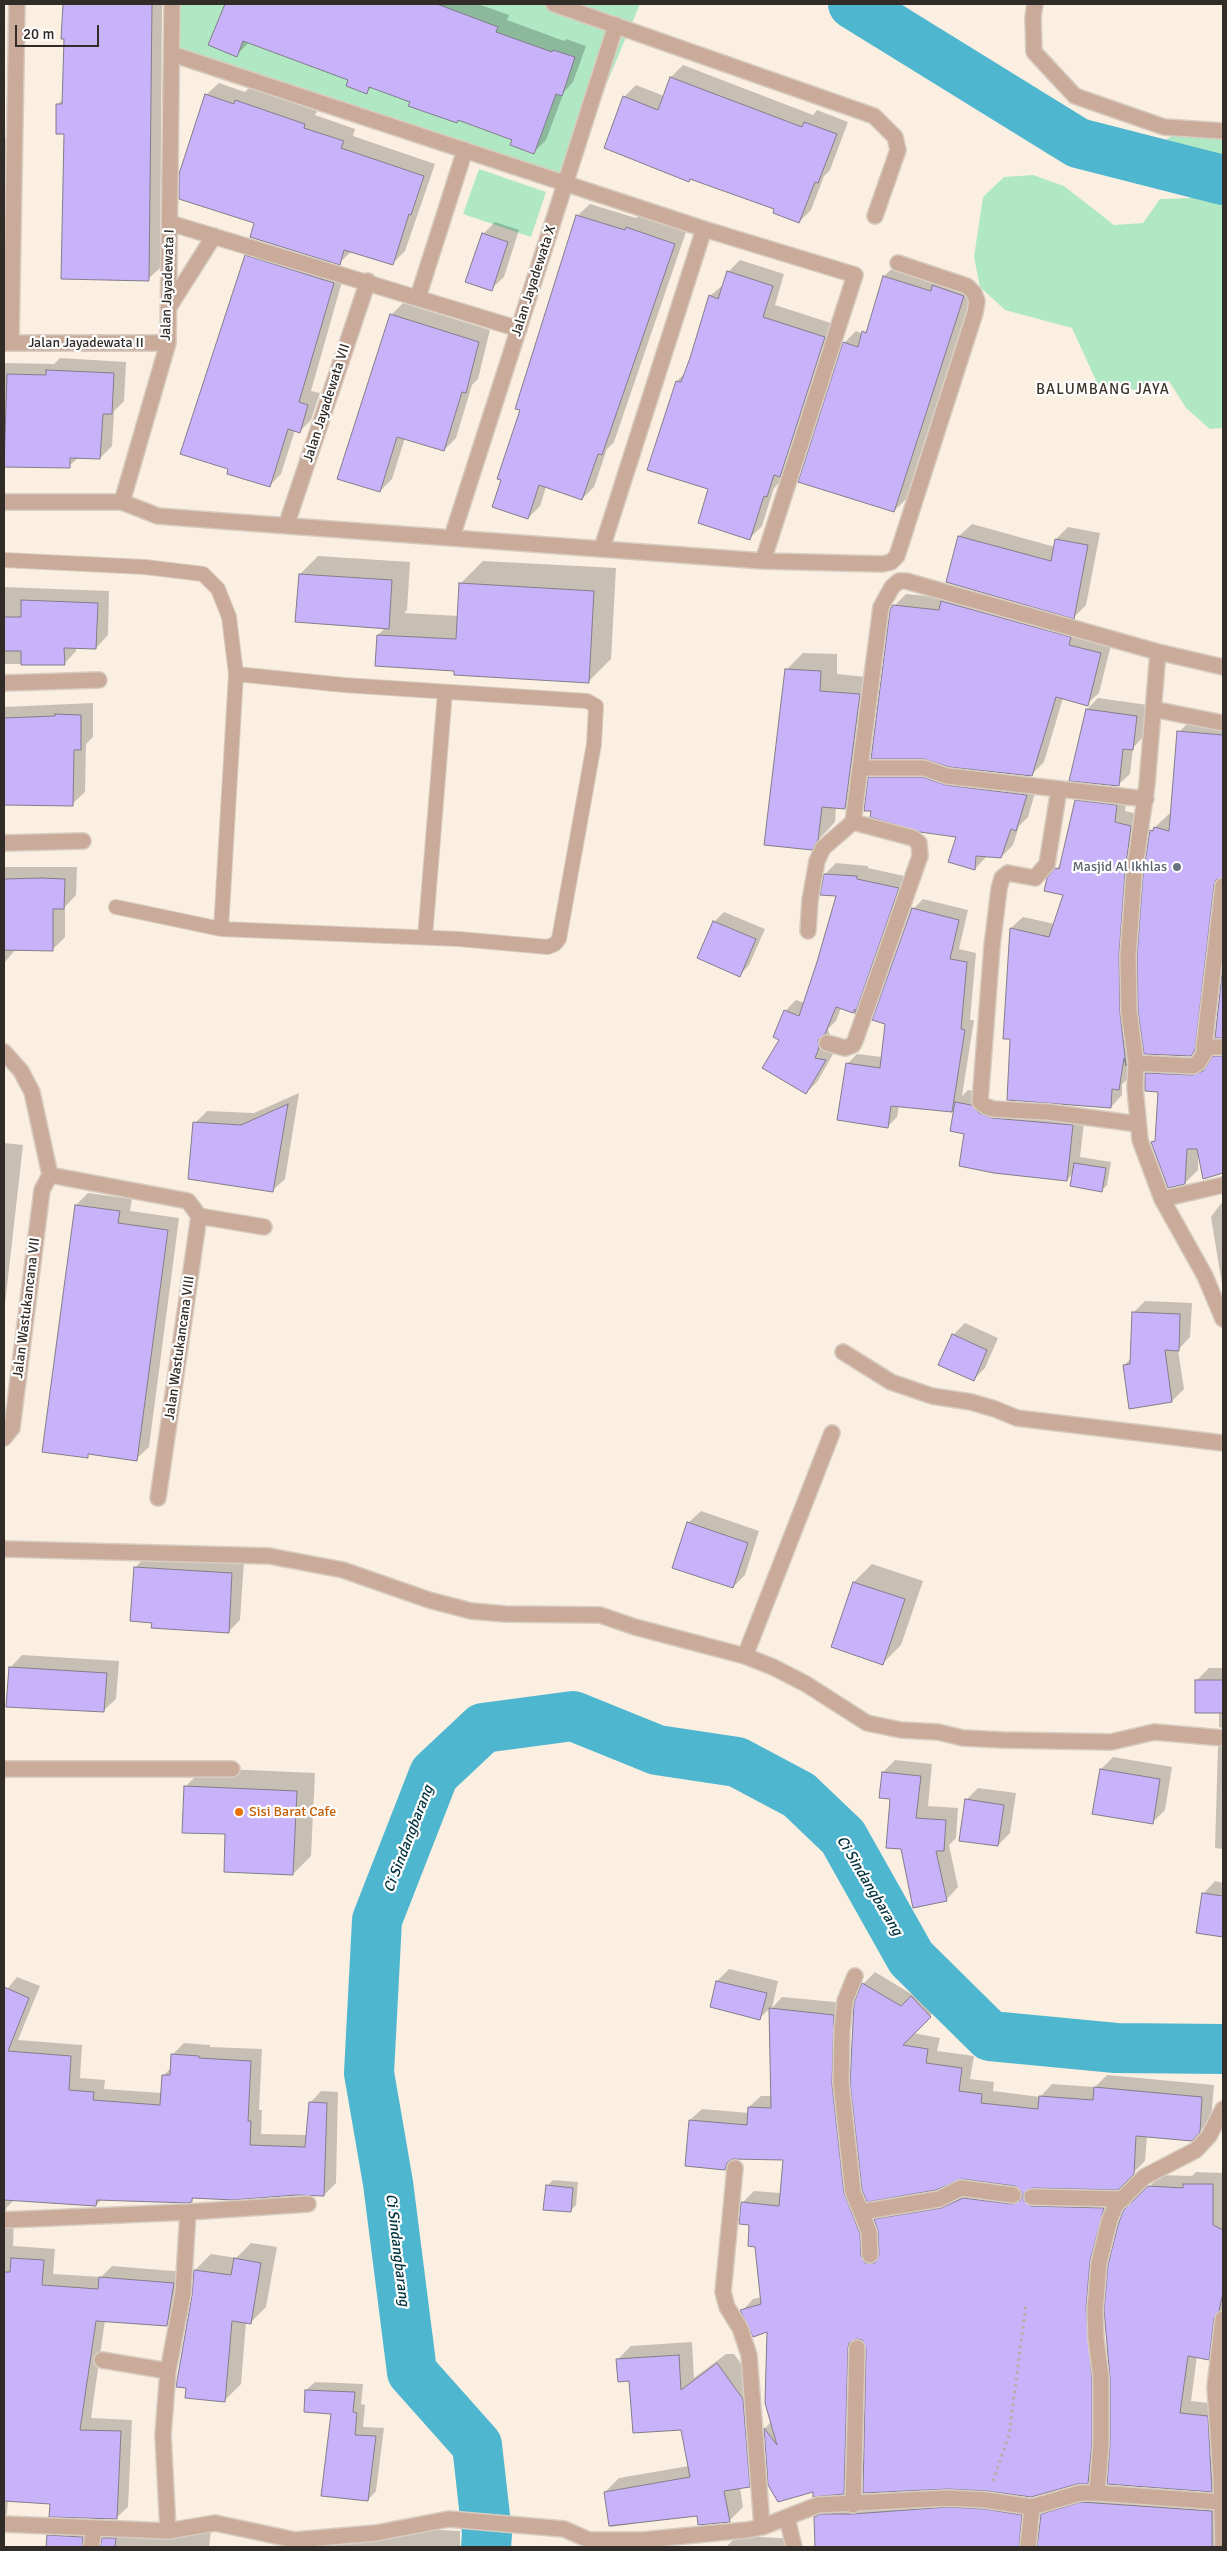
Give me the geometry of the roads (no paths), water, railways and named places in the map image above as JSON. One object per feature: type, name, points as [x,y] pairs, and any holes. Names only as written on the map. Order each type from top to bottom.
[{"type":"street","points":[[7,343],[17,4]]},
{"type":"street","name":"Jalan Jayadewata I","points":[[122,502],[168,344],[172,4]]},
{"type":"street","points":[[554,4],[874,116],[895,136],[898,150],[875,216]]},
{"type":"street","points":[[1036,4],[1033,17],[1034,52],[1075,96],[1164,127],[1223,131]]},
{"type":"street","name":"Jalan Jayadewata X","points":[[452,537],[616,25]]},
{"type":"street","points":[[172,54],[704,228],[855,275],[763,561]]},
{"type":"street","points":[[418,297],[465,150]]},
{"type":"street","points":[[170,223],[368,281],[519,329]]},
{"type":"street","points":[[602,548],[704,228]]},
{"type":"street","points":[[169,308],[214,236]]},
{"type":"street","points":[[4,502],[122,502],[158,516],[286,526],[763,561],[882,564],[891,562],[897,556],[976,313],[977,300],[967,286],[898,263]]},
{"type":"street","name":"Jalan Jayadewata VII","points":[[286,526],[368,281]]},
{"type":"street","name":"Jalan Jayadewata II","points":[[7,343],[168,344]]},
{"type":"street","points":[[808,931],[810,900],[817,861],[823,848],[853,822],[881,608],[886,596],[899,581],[929,587],[1158,652],[1223,667]]},
{"type":"street","points":[[1158,652],[1146,800],[1134,874],[1128,956],[1128,1012],[1136,1062],[1135,1088],[1138,1124],[1140,1140],[1162,1199],[1205,1276],[1223,1319]]},
{"type":"street","points":[[4,683],[99,680]]},
{"type":"street","points":[[1153,709],[1223,722]]},
{"type":"street","points":[[861,768],[924,768],[947,776],[1146,800]]},
{"type":"street","points":[[1059,789],[1047,864],[1035,878],[1008,874],[1002,878],[1000,883],[992,946],[980,1102],[993,1108],[1048,1112],[1138,1124]]},
{"type":"street","points":[[826,1043],[845,1048],[853,1045],[920,856],[919,843],[913,838],[853,822]]},
{"type":"street","points":[[4,843],[83,841]]},
{"type":"street","points":[[1216,1047],[1204,1047],[1223,886]]},
{"type":"street","points":[[1136,1062],[1193,1066],[1198,1064],[1216,1047]]},
{"type":"street","points":[[4,1052],[21,1071],[32,1092],[50,1175],[188,1201],[199,1216],[264,1227]]},
{"type":"street","name":"Jalan Wastukancana VII","points":[[4,1438],[12,1428],[42,1190],[50,1175]]},
{"type":"street","points":[[1162,1199],[1223,1185]]},
{"type":"street","name":"Jalan Wastukancana VIII","points":[[158,1498],[199,1216]]},
{"type":"street","points":[[843,1352],[891,1382],[932,1396],[971,1402],[1017,1418],[1223,1443]]},
{"type":"street","points":[[744,1656],[832,1433]]},
{"type":"street","points":[[4,1548],[269,1556],[343,1570],[428,1600],[471,1610],[505,1614],[600,1616],[744,1656],[773,1667],[806,1684],[867,1723],[901,1730],[938,1732],[963,1738],[1003,1740],[1111,1742],[1154,1732],[1223,1738]]},
{"type":"street","points":[[4,1769],[232,1769]]},
{"type":"street","points":[[855,1976],[846,2001],[843,2021],[841,2083],[853,2192],[869,2232],[870,2255]]},
{"type":"street","points":[[1097,2493],[1102,2417],[1101,2378],[1096,2339],[1095,2310],[1098,2263],[1115,2206],[1144,2177],[1196,2150],[1210,2136],[1223,2109]]},
{"type":"street","points":[[735,2168],[723,2292],[727,2308],[740,2328],[749,2355],[762,2527]]},
{"type":"street","points":[[861,2212],[938,2198],[961,2188],[1013,2195]]},
{"type":"street","points":[[1032,2196],[1123,2199]]},
{"type":"street","points":[[4,2220],[188,2212],[308,2204]]},
{"type":"street","points":[[168,2531],[163,2435],[168,2371],[183,2293],[188,2212]]},
{"type":"street","points":[[1223,2319],[1215,2388],[1223,2547]]},
{"type":"street","points":[[853,2505],[857,2348]]},
{"type":"street","points":[[102,2360],[168,2371]]},
{"type":"street","points":[[4,2524],[168,2531],[214,2523],[295,2540],[375,2540],[449,2518],[564,2529],[589,2540],[643,2544],[762,2527],[818,2505],[853,2505],[948,2498],[986,2500],[1032,2507],[1080,2494],[1097,2493],[1221,2502]]},
{"type":"street","points":[[1028,2547],[1032,2507]]},
{"type":"street","points":[[787,2518],[794,2547]]},
{"type":"street","points":[[92,2547],[94,2528]]},
{"type":"lane","points":[[4,560],[145,567],[203,574],[218,589],[229,617],[236,674],[222,929]]},
{"type":"lane","points":[[116,907],[222,929],[424,937],[548,947],[555,944],[559,939],[594,744],[597,717],[596,706],[587,702],[236,674]]},
{"type":"lane","points":[[424,937],[445,692]]},
{"type":"waterway","points":[[853,4],[1078,143],[1223,180]]},
{"type":"waterway","name":"Ci Sindangbarang","points":[[486,2547],[487,2534],[477,2445],[412,2372],[388,2183],[369,2073],[377,1920],[434,1774],[483,1728],[573,1716],[657,1750],[737,1762],[799,1795],[843,1837],[911,1958],[990,2036],[1116,2048],[1223,2049]]},
{"type":"place","name":"Masjid Al Ikhlas","points":[[1177,867]]},
{"type":"place","name":"Sisi Barat Cafe","points":[[239,1812]]},
{"type":"district","name":"BALUMBANG JAYA","points":[[1103,390]]}]
